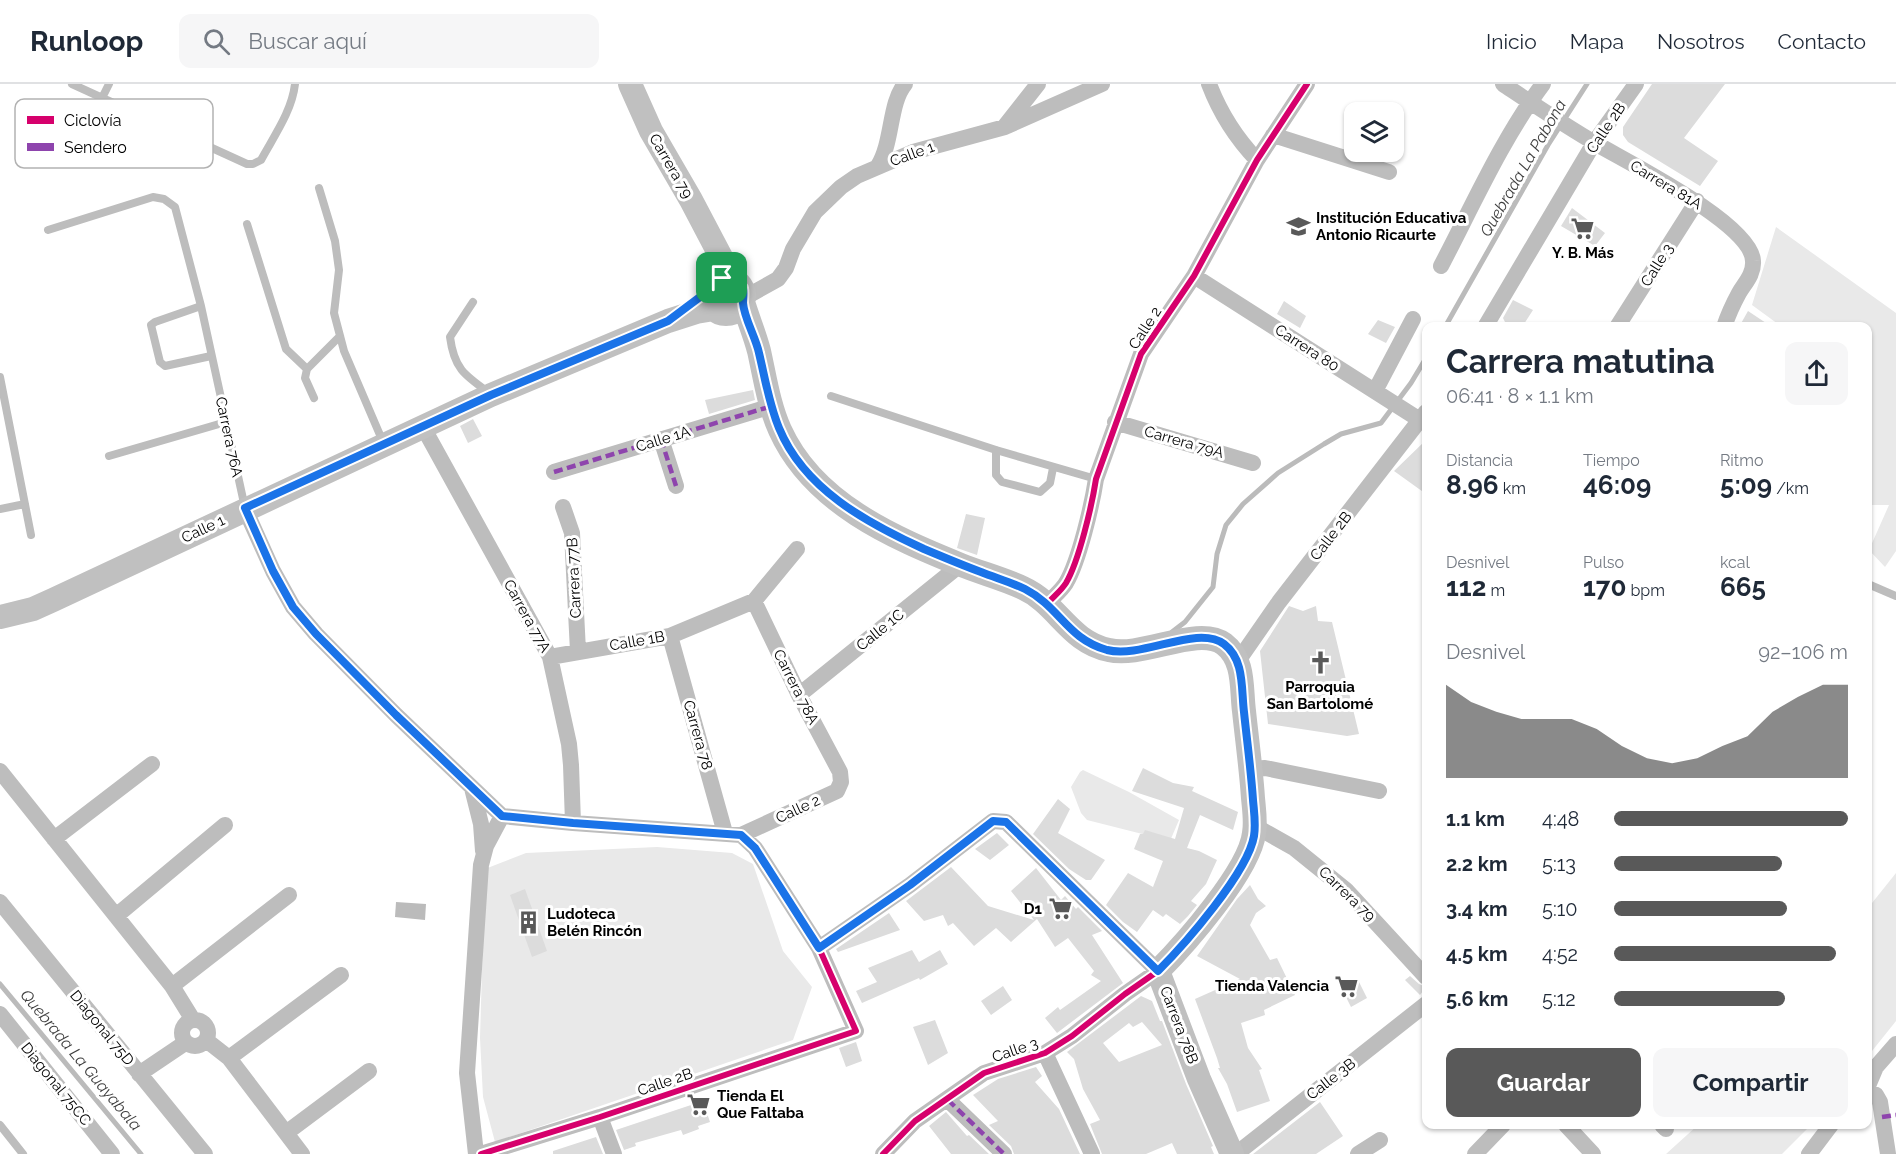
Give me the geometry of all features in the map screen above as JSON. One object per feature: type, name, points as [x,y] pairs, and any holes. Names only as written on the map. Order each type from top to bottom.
[{"type":"main road","name":"Carrera 79","points":[[630,84],[651,131],[716,246],[729,295]]},
{"type":"main road","name":"Calle 1","points":[[0,617],[33,609],[491,395],[668,321],[696,312],[729,295]]},
{"type":"main road","points":[[729,295],[753,332],[772,406],[789,448],[816,481],[838,501],[879,528],[960,565],[1024,588],[1047,604],[1075,634],[1091,645],[1111,651],[1131,652],[1178,641],[1205,638],[1223,644],[1238,661]]},
{"type":"main road","name":"Calle 3","points":[[1158,971],[1199,924],[1232,880],[1247,858],[1252,845],[1255,826],[1251,769],[1238,661]]},
{"type":"main road","name":"Carrera 78B","points":[[1158,971],[1199,1079],[1234,1154]]},
{"type":"street","points":[[1005,127],[1038,84]]},
{"type":"street","name":"Calle 1","points":[[729,295],[767,285],[778,279],[786,268],[808,221],[822,203],[857,176],[939,144],[1005,127],[1102,84]]},
{"type":"street","points":[[1209,84],[1228,125],[1257,160]]},
{"type":"street","name":"Calle 2","points":[[1047,604],[1065,584],[1072,571],[1093,500],[1096,479],[1141,354],[1194,276],[1257,160],[1307,84]]},
{"type":"street","name":"Carrera 81A","points":[[1503,84],[1594,142],[1697,201],[1748,245],[1754,260],[1752,274],[1729,312],[1726,322]]},
{"type":"street","points":[[1441,266],[1530,102],[1543,84]]},
{"type":"street","name":"Calle 2B","points":[[1492,322],[1594,142],[1636,84]]},
{"type":"street","points":[[878,166],[886,148],[902,85]]},
{"type":"street","points":[[1273,135],[1389,172]]},
{"type":"street","name":"Calle 3","points":[[1620,322],[1697,201]]},
{"type":"street","name":"Carrera 80","points":[[1194,276],[1405,410],[1422,413]]},
{"type":"street","points":[[1380,394],[1413,319]]},
{"type":"street","name":"Calle 1A","points":[[554,472],[772,406]]},
{"type":"street","name":"Calle 2B","points":[[1238,661],[1279,602],[1422,418]]},
{"type":"street","name":"Carrera 79A","points":[[1115,422],[1253,463]]},
{"type":"street","name":"Carrera 77A","points":[[423,427],[550,657],[569,744],[573,823]]},
{"type":"street","points":[[661,440],[676,486]]},
{"type":"street","name":"Carrera 77B","points":[[563,507],[572,533],[578,651]]},
{"type":"street","name":"Carrera 76A","points":[[245,508],[273,571],[293,607],[316,634],[388,707],[502,816]]},
{"type":"street","points":[[754,601],[797,549]]},
{"type":"street","name":"Calle 1C","points":[[799,695],[960,565]]},
{"type":"street","name":"Calle 1B","points":[[550,657],[670,636],[754,601]]},
{"type":"street","name":"Carrera 78A","points":[[754,601],[799,695],[840,772]]},
{"type":"street","name":"Carrera 78","points":[[670,636],[733,834]]},
{"type":"street","points":[[54,838],[152,764]]},
{"type":"street","points":[[1251,769],[1265,768],[1379,791]]},
{"type":"street","points":[[0,771],[172,986],[193,1020],[204,1023],[208,1029],[206,1040],[196,1047],[185,1043]]},
{"type":"street","name":"Calle 2","points":[[733,834],[837,791],[841,782],[840,772]]},
{"type":"street","points":[[472,787],[481,824],[483,855]]},
{"type":"street","points":[[479,1154],[468,1073],[481,865],[483,855],[502,816],[733,834],[755,848],[819,948]]},
{"type":"street","name":"Carrera 78B","points":[[819,948],[910,885],[993,821],[1006,822],[1158,971]]},
{"type":"street","points":[[116,916],[225,825]]},
{"type":"street","name":"Carrera 79","points":[[1255,826],[1294,848],[1346,890],[1422,973]]},
{"type":"street","points":[[172,986],[289,895]]},
{"type":"street","name":"Diagonal 75D","points":[[0,902],[205,1154]]},
{"type":"street","name":"Calle 2B","points":[[479,1154],[856,1031],[819,948]]},
{"type":"street","name":"Calle 3","points":[[882,1154],[915,1121],[984,1073],[1045,1053],[1072,1036],[1158,971]]},
{"type":"street","points":[[229,1058],[341,975]]},
{"type":"street","name":"Calle 3B","points":[[1234,1154],[1422,1007]]},
{"type":"street","name":"Diagonal 75CC","points":[[0,1014],[112,1154]]},
{"type":"street","points":[[185,1043],[181,1032],[183,1026],[193,1020]]},
{"type":"street","points":[[206,1040],[229,1058],[302,1154]]},
{"type":"street","points":[[139,1074],[185,1043]]},
{"type":"street","points":[[1872,1076],[1876,1067],[1896,1044]]},
{"type":"street","points":[[1045,1053],[1092,1154]]},
{"type":"street","points":[[286,1133],[369,1071]]},
{"type":"street","points":[[1872,1094],[1876,1095],[1889,1116],[1888,1154]]},
{"type":"street","points":[[948,1100],[1004,1154]]},
{"type":"street","points":[[600,1116],[614,1154]]},
{"type":"street","points":[[1482,1152],[1500,1129]]},
{"type":"street","points":[[1570,1129],[1593,1154]]},
{"type":"street","points":[[1809,1154],[1828,1129]]},
{"type":"street","points":[[1358,1154],[1380,1140]]},
{"type":"lane","points":[[72,84],[102,98],[109,84]]},
{"type":"lane","points":[[213,149],[247,164],[261,160],[293,98],[295,84]]},
{"type":"lane","points":[[319,188],[335,241],[339,270],[334,313],[344,351],[384,444]]},
{"type":"lane","name":"Carrera 76A","points":[[48,230],[153,198],[164,200],[175,207],[201,306],[245,508]]},
{"type":"lane","points":[[247,224],[286,349],[308,369]]},
{"type":"lane","points":[[473,302],[450,337],[452,354],[461,372],[491,395]]},
{"type":"lane","points":[[201,306],[151,325],[160,362],[165,366],[211,357]]},
{"type":"lane","points":[[314,398],[305,378],[308,369],[340,336]]},
{"type":"lane","points":[[0,377],[31,535]]},
{"type":"lane","points":[[831,396],[1053,468],[1096,479]]},
{"type":"lane","points":[[109,456],[226,422]]},
{"type":"lane","points":[[996,450],[996,475],[1002,482],[1040,492],[1050,483],[1053,468]]},
{"type":"lane","points":[[0,509],[26,504]]},
{"type":"lane","points":[[1872,586],[1896,596]]},
{"type":"lane","points":[[0,1125],[23,1154]]},
{"type":"shaded area","points":[[1776,227],[1896,313],[1896,551],[1885,567],[1872,553],[1872,543],[1889,505],[1872,505],[1872,322],[1775,322],[1752,305]]},
{"type":"shaded area","points":[[1083,770],[1179,820],[1170,841],[1087,820],[1081,813],[1071,787]]},
{"type":"shaded area","points":[[657,847],[732,853],[753,864],[783,951],[812,987],[793,1040],[495,1142],[483,1097],[480,1038],[485,869],[526,853]]},
{"type":"shaded area","points":[[1896,873],[1896,1021],[1872,1051],[1872,903]]},
{"type":"shaded area","points":[[396,902],[426,904],[425,920],[395,917]]},
{"type":"shaded area","points":[[1694,1129],[1807,1129],[1782,1154],[1666,1154]]},
{"type":"building","points":[[1652,84],[1725,84],[1684,138],[1718,161],[1700,186],[1628,142],[1623,135],[1623,127]]},
{"type":"building","name":"Y. B. Más","points":[[1572,208],[1605,233],[1595,246],[1561,226]]},
{"type":"building","points":[[1513,300],[1533,310],[1525,322],[1505,322],[1503,318]]},
{"type":"building","points":[[1284,301],[1306,316],[1300,328],[1277,314]]},
{"type":"building","points":[[1748,311],[1764,322],[1742,322]]},
{"type":"building","points":[[1378,320],[1395,327],[1386,343],[1368,334]]},
{"type":"building","points":[[753,390],[755,400],[709,414],[705,400]]},
{"type":"building","points":[[473,419],[482,436],[468,443],[460,426]]},
{"type":"building","points":[[1422,444],[1422,491],[1394,471]]},
{"type":"building","points":[[966,514],[985,518],[977,555],[957,548]]},
{"type":"building","points":[[1289,606],[1303,611],[1316,606],[1318,621],[1332,622],[1359,734],[1347,736],[1268,724],[1260,651]]},
{"type":"building","points":[[1143,768],[1173,783],[1194,787],[1192,791],[1238,812],[1233,830],[1200,815],[1187,848],[1217,860],[1206,884],[1191,901],[1197,905],[1188,916],[1180,924],[1166,914],[1163,917],[1153,910],[1137,932],[1106,905],[1128,873],[1153,887],[1163,861],[1134,849],[1140,834],[1143,834],[1145,830],[1175,839],[1184,808],[1132,791]]},
{"type":"building","points":[[1058,799],[1070,809],[1058,833],[1105,860],[1091,880],[1086,880],[1069,869],[1033,834]]},
{"type":"building","points":[[997,833],[1009,845],[990,860],[975,849]]},
{"type":"building","points":[[951,867],[988,906],[1034,920],[1011,891],[1036,868],[1061,900],[1065,896],[1076,909],[1078,907],[1102,931],[1092,935],[1123,983],[1057,1033],[1045,1018],[1058,1007],[1060,1010],[1101,981],[1091,975],[1094,971],[1068,938],[1055,947],[1037,919],[1011,942],[996,928],[974,946],[953,923],[948,926],[943,915],[924,921],[906,901]]},
{"type":"building","points":[[1250,885],[1258,899],[1266,906],[1256,913],[1250,925],[1270,960],[1277,958],[1295,995],[1264,1010],[1265,1015],[1241,1023],[1248,1048],[1262,1069],[1259,1070],[1270,1101],[1237,1112],[1227,1084],[1218,1068],[1220,1068],[1217,1058],[1195,999],[1240,979],[1197,956],[1237,899]]},
{"type":"building","name":"Ludoteca Belén Rincón","points":[[525,889],[547,951],[532,957],[510,895]]},
{"type":"building","points":[[889,913],[900,930],[838,952],[836,949]]},
{"type":"building","points":[[912,950],[919,962],[940,950],[948,964],[920,980],[919,978],[862,1003],[856,991],[877,982],[868,968]]},
{"type":"building","points":[[1410,976],[1422,985],[1420,995],[1405,980]]},
{"type":"building","points":[[1357,978],[1367,998],[1351,1007],[1341,987]]},
{"type":"building","points":[[1003,986],[1012,1000],[991,1015],[981,1001]]},
{"type":"building","points":[[1141,996],[1152,1001],[1213,1146],[1211,1147],[1214,1154],[1177,1154],[1172,1143],[1146,1154],[1102,1154],[1090,1124],[1100,1120],[1083,1089],[1074,1059],[1067,1052]],"holes":[[[1142,1022],[1162,1045],[1119,1062],[1103,1043],[1129,1023],[1133,1027]]]},
{"type":"building","points":[[935,1020],[948,1053],[928,1065],[913,1027]]},
{"type":"building","points":[[856,1042],[862,1061],[846,1067],[839,1048]]},
{"type":"building","points":[[1036,1067],[1042,1076],[1035,1082],[1059,1109],[1080,1154],[1014,1154],[1011,1146],[989,1125],[998,1121],[973,1095],[998,1079]]},
{"type":"building","points":[[703,1101],[710,1122],[698,1126],[699,1129],[683,1135],[681,1130],[635,1143],[636,1146],[624,1150],[616,1130]]},
{"type":"building","points":[[1320,1102],[1343,1136],[1316,1154],[1253,1154]]},
{"type":"building","points":[[946,1112],[967,1136],[969,1135],[989,1154],[951,1154],[929,1126]]},
{"type":"building","points":[[596,1137],[603,1154],[553,1154],[553,1151]]},
{"type":"waterway","name":"Quebrada La Pabona","points":[[1448,322],[1548,145],[1587,84]]},
{"type":"waterway","name":"Quebrada La Pabona","points":[[1172,632],[1185,622],[1213,587],[1217,554],[1226,525],[1243,504],[1278,473],[1341,434],[1381,423],[1422,365]]},
{"type":"waterway","name":"Quebrada La Guayabala","points":[[0,984],[141,1154]]},
{"type":"marked path","points":[[554,472],[772,406]]},
{"type":"marked path","points":[[661,439],[676,486]]},
{"type":"marked path","points":[[948,1100],[1004,1154]]},
{"type":"marked path","points":[[1882,1117],[1896,1115]]},
{"type":"cycle path","points":[[1047,604],[1062,589],[1076,561],[1096,479],[1141,354],[1194,276],[1257,160],[1307,84]]},
{"type":"cycle path","points":[[481,1154],[600,1117],[856,1031],[819,948],[755,848],[741,835],[502,816]]},
{"type":"cycle path","points":[[819,948],[910,885],[993,821],[1006,822],[1158,971],[1072,1036],[1045,1053],[984,1073],[915,1121],[883,1154]]},
{"type":"place","name":"Institución Educativa Antonio Ricaurte","points":[[1298,227]]},
{"type":"place","name":"Y. B. Más","points":[[1583,229]]},
{"type":"place","name":"Parroquia San Bartolomé","points":[[1320,663]]},
{"type":"place","name":"D1","points":[[1060,909]]},
{"type":"place","name":"Ludoteca Belén Rincón","points":[[529,923]]},
{"type":"place","name":"Tienda Valencia","points":[[1347,986]]},
{"type":"place","name":"Tienda El Que Faltaba","points":[[699,1105]]},
{"type":"route","points":[[722,278],[737,280],[743,288],[743,302],[756,342],[765,382],[779,428],[789,448],[816,481],[838,501],[861,518],[899,538],[960,565],[1024,588],[1047,604],[1075,634],[1091,645],[1111,651],[1131,652],[1195,638],[1215,639],[1228,648],[1238,661],[1251,769],[1255,826],[1252,845],[1247,858],[1232,880],[1199,924],[1158,971],[1006,822],[993,821],[910,885],[819,948],[755,848],[741,835],[502,816],[396,715],[316,634],[293,607],[273,571],[245,508],[491,395],[668,321],[722,278]]}]
